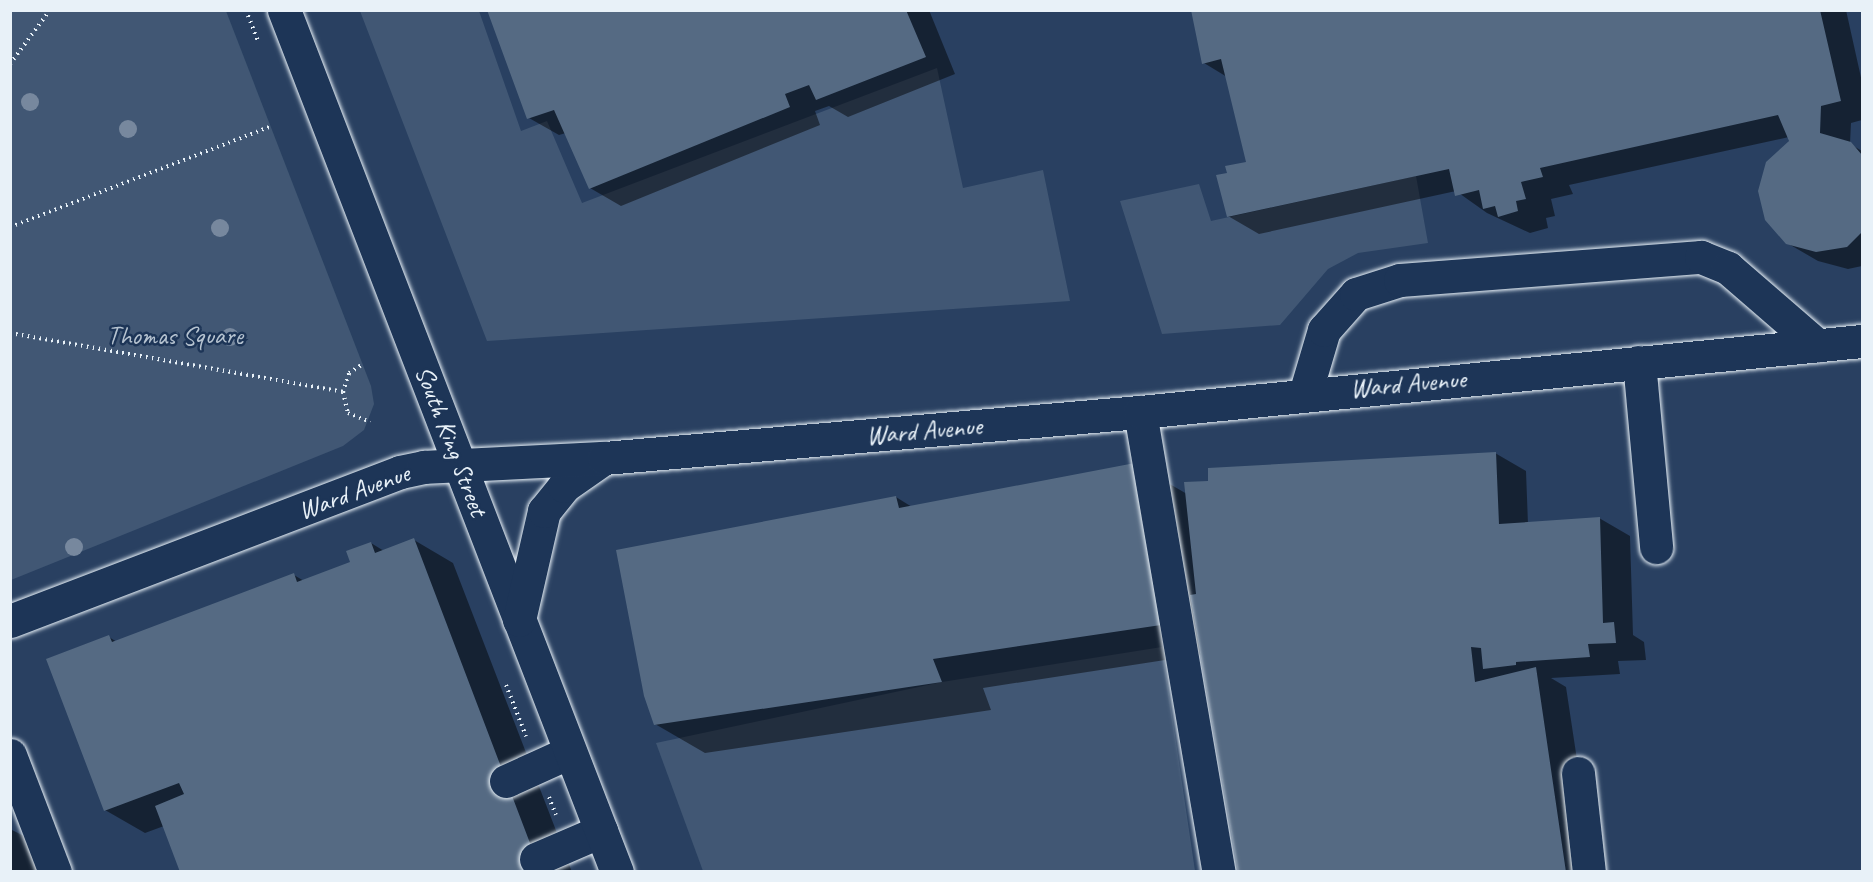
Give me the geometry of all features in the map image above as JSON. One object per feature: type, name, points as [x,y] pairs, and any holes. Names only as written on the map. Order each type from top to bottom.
[{"type":"main road","name":"South King Street","points":[[284,10],[617,872]]},
{"type":"main road","points":[[1305,394],[1324,330],[1356,294],[1400,280],[1701,256],[1728,268],[1817,345]]},
{"type":"main road","name":"Ward Avenue","points":[[10,621],[400,472],[604,458],[1140,412],[1863,341]]},
{"type":"main road","points":[[1639,363],[1656,547]]},
{"type":"main road","points":[[1140,412],[1219,872]]},
{"type":"main road","points":[[519,620],[544,511],[564,486],[604,458]]},
{"type":"main road","points":[[507,781],[570,752]]},
{"type":"main road","points":[[10,755],[55,872]]},
{"type":"main road","points":[[1578,773],[1589,872]]},
{"type":"main road","points":[[536,859],[601,831]]},
{"type":"path","points":[[10,64],[50,10]]},
{"type":"path","points":[[10,227],[269,127]]},
{"type":"path","points":[[10,333],[343,392]]},
{"type":"path","points":[[363,364],[350,373],[343,392],[348,413],[370,422]]},
{"type":"green space","name":"Thomas Square","points":[[11,10],[226,11],[371,386],[374,404],[364,430],[343,446],[11,580]]},
{"type":"green space","points":[[360,11],[479,11],[521,131],[547,121],[582,203],[937,68],[963,188],[1043,170],[1070,301],[487,341]]},
{"type":"green space","points":[[1416,176],[1428,243],[1358,253],[1328,269],[1280,325],[1162,334],[1120,201],[1199,184],[1211,221]]},
{"type":"green space","points":[[1162,647],[1195,871],[703,871],[656,743],[942,682]]},
{"type":"building","points":[[487,10],[906,10],[926,57],[816,100],[809,85],[785,94],[790,107],[589,189],[554,110],[527,119]]},
{"type":"building","points":[[1191,10],[1820,10],[1841,101],[1821,106],[1820,133],[1851,142],[1862,155],[1862,232],[1847,247],[1816,252],[1786,244],[1765,220],[1758,191],[1766,162],[1789,141],[1778,115],[1540,168],[1543,177],[1521,182],[1526,199],[1516,201],[1518,211],[1498,217],[1495,206],[1483,209],[1479,190],[1455,196],[1449,169],[1227,217],[1216,175],[1227,173],[1225,166],[1246,162],[1221,59],[1202,64]]},
{"type":"building","points":[[1496,452],[1499,524],[1600,517],[1603,623],[1614,622],[1616,643],[1588,644],[1590,657],[1516,662],[1516,665],[1483,669],[1481,648],[1471,647],[1475,682],[1536,667],[1566,872],[1238,872],[1190,595],[1196,594],[1184,482],[1208,481],[1208,468]]},
{"type":"building","points":[[1135,463],[1161,625],[933,659],[942,682],[654,725],[644,696],[616,550],[896,496],[899,508]]},
{"type":"building","points":[[414,538],[541,872],[180,872],[155,806],[184,794],[179,783],[104,811],[46,659],[109,635],[112,642],[294,573],[297,582],[350,562],[346,551],[371,542],[375,553]]}]
